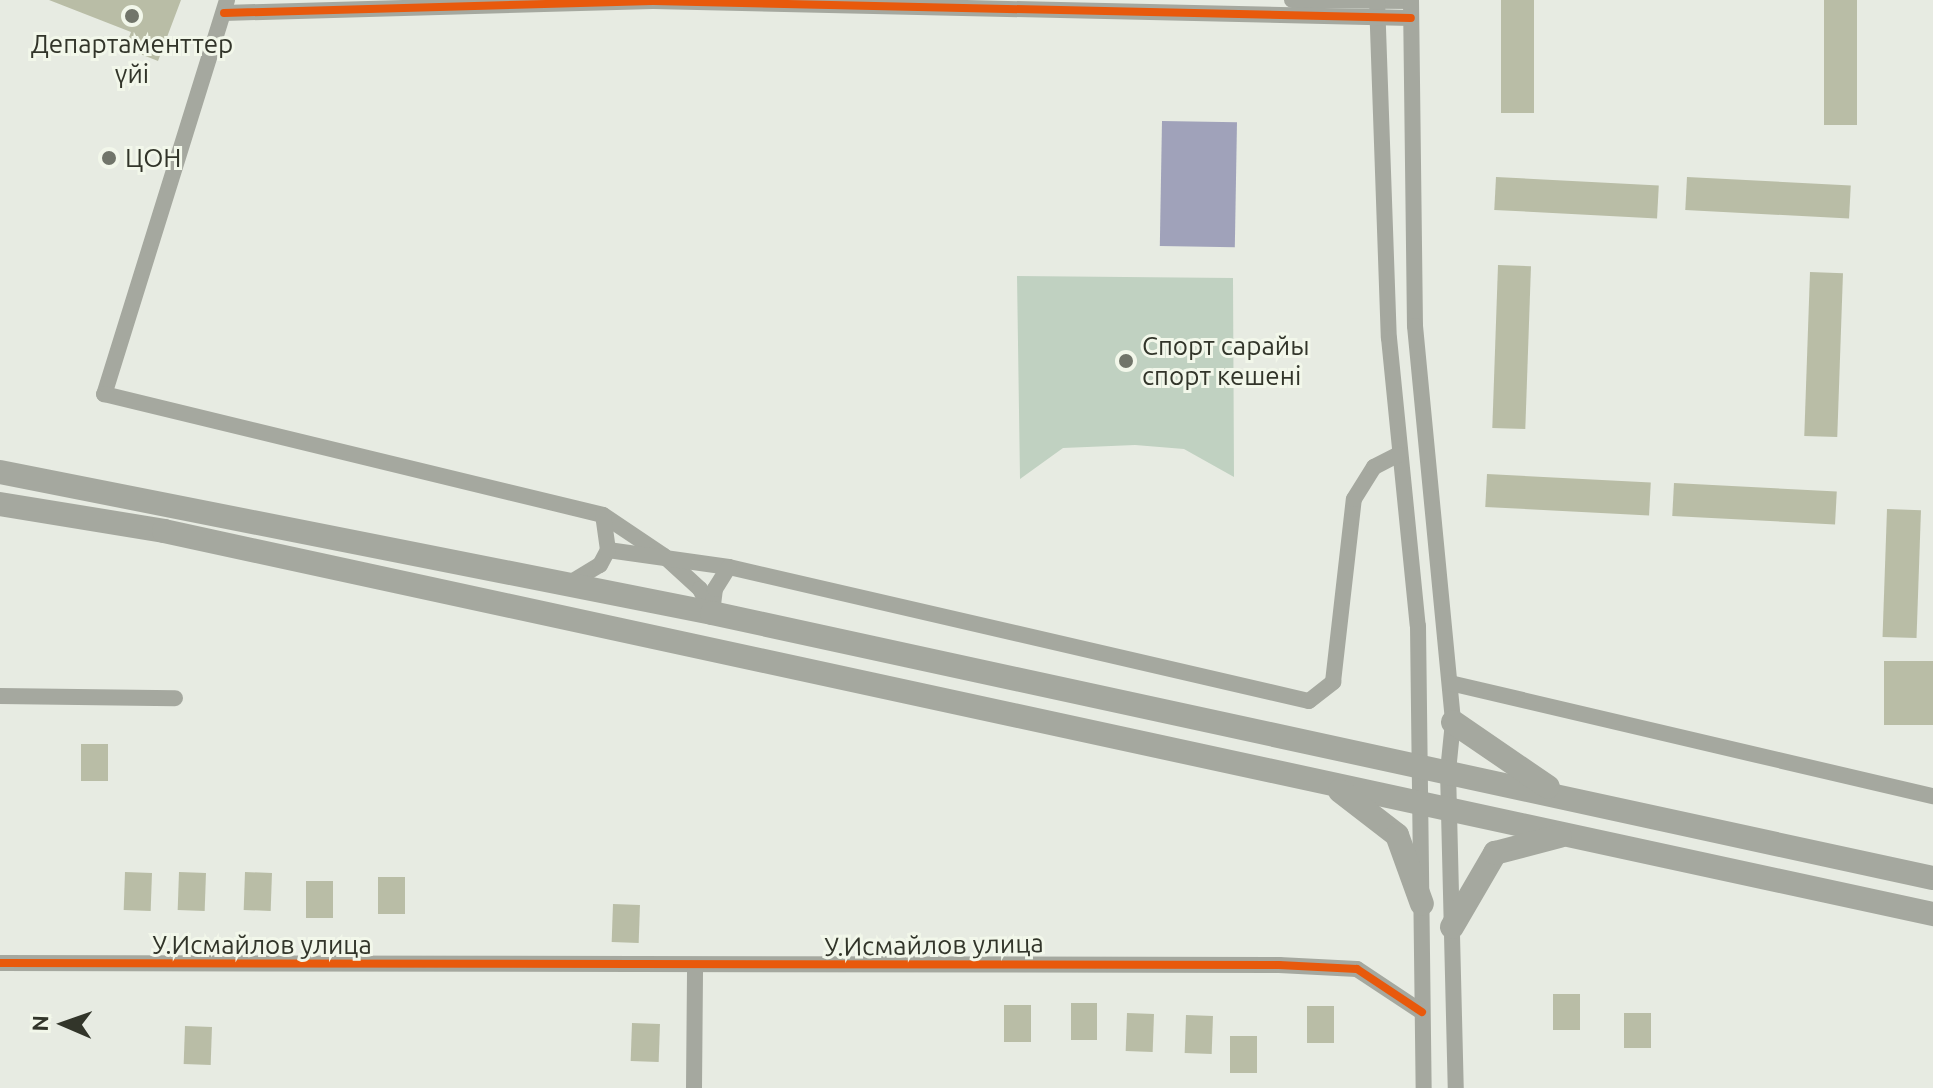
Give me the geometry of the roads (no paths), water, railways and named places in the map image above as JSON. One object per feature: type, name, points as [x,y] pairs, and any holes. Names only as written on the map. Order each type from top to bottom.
[{"type":"highway","points":[[0,472],[712,613],[1033,687],[1448,771],[1933,878]]},
{"type":"highway","points":[[0,504],[179,534],[1933,914]]},
{"type":"highway","points":[[1026,717],[1033,687]]},
{"type":"highway","points":[[1453,722],[1567,799]]},
{"type":"highway","points":[[1328,783],[1397,835],[1422,904]]},
{"type":"highway","points":[[1452,927],[1495,853],[1566,835]]},
{"type":"street","points":[[1292,0],[1378,6]]},
{"type":"street","points":[[712,613],[700,589],[664,556],[603,515],[104,394],[226,6],[643,1],[1411,7],[1415,326],[1453,722],[1448,771],[1456,1088]]},
{"type":"street","points":[[1378,6],[1398,455],[1418,626],[1424,805],[1424,1088]]},
{"type":"street","points":[[608,550],[729,567],[1309,701],[1333,682],[1354,499],[1374,467],[1398,455]]},
{"type":"street","points":[[568,584],[600,565],[608,550],[603,515]]},
{"type":"street","points":[[712,613],[715,589],[729,567]]},
{"type":"street","points":[[1450,683],[1933,796]]},
{"type":"street","points":[[0,696],[175,698]]},
{"type":"street","name":"У.Исмайлов улица","points":[[0,963],[1357,969],[1422,1012]]},
{"type":"street","points":[[694,1088],[695,967]]},
{"type":"water","points":[[1162,121],[1237,122],[1235,247],[1160,246]]},
{"type":"place","name":"Департаменттер үйі","points":[[132,16]]},
{"type":"place","name":"ЦОН","points":[[109,158]]},
{"type":"place","name":"Спорт сарайы спорт кешені","points":[[1126,361]]}]
